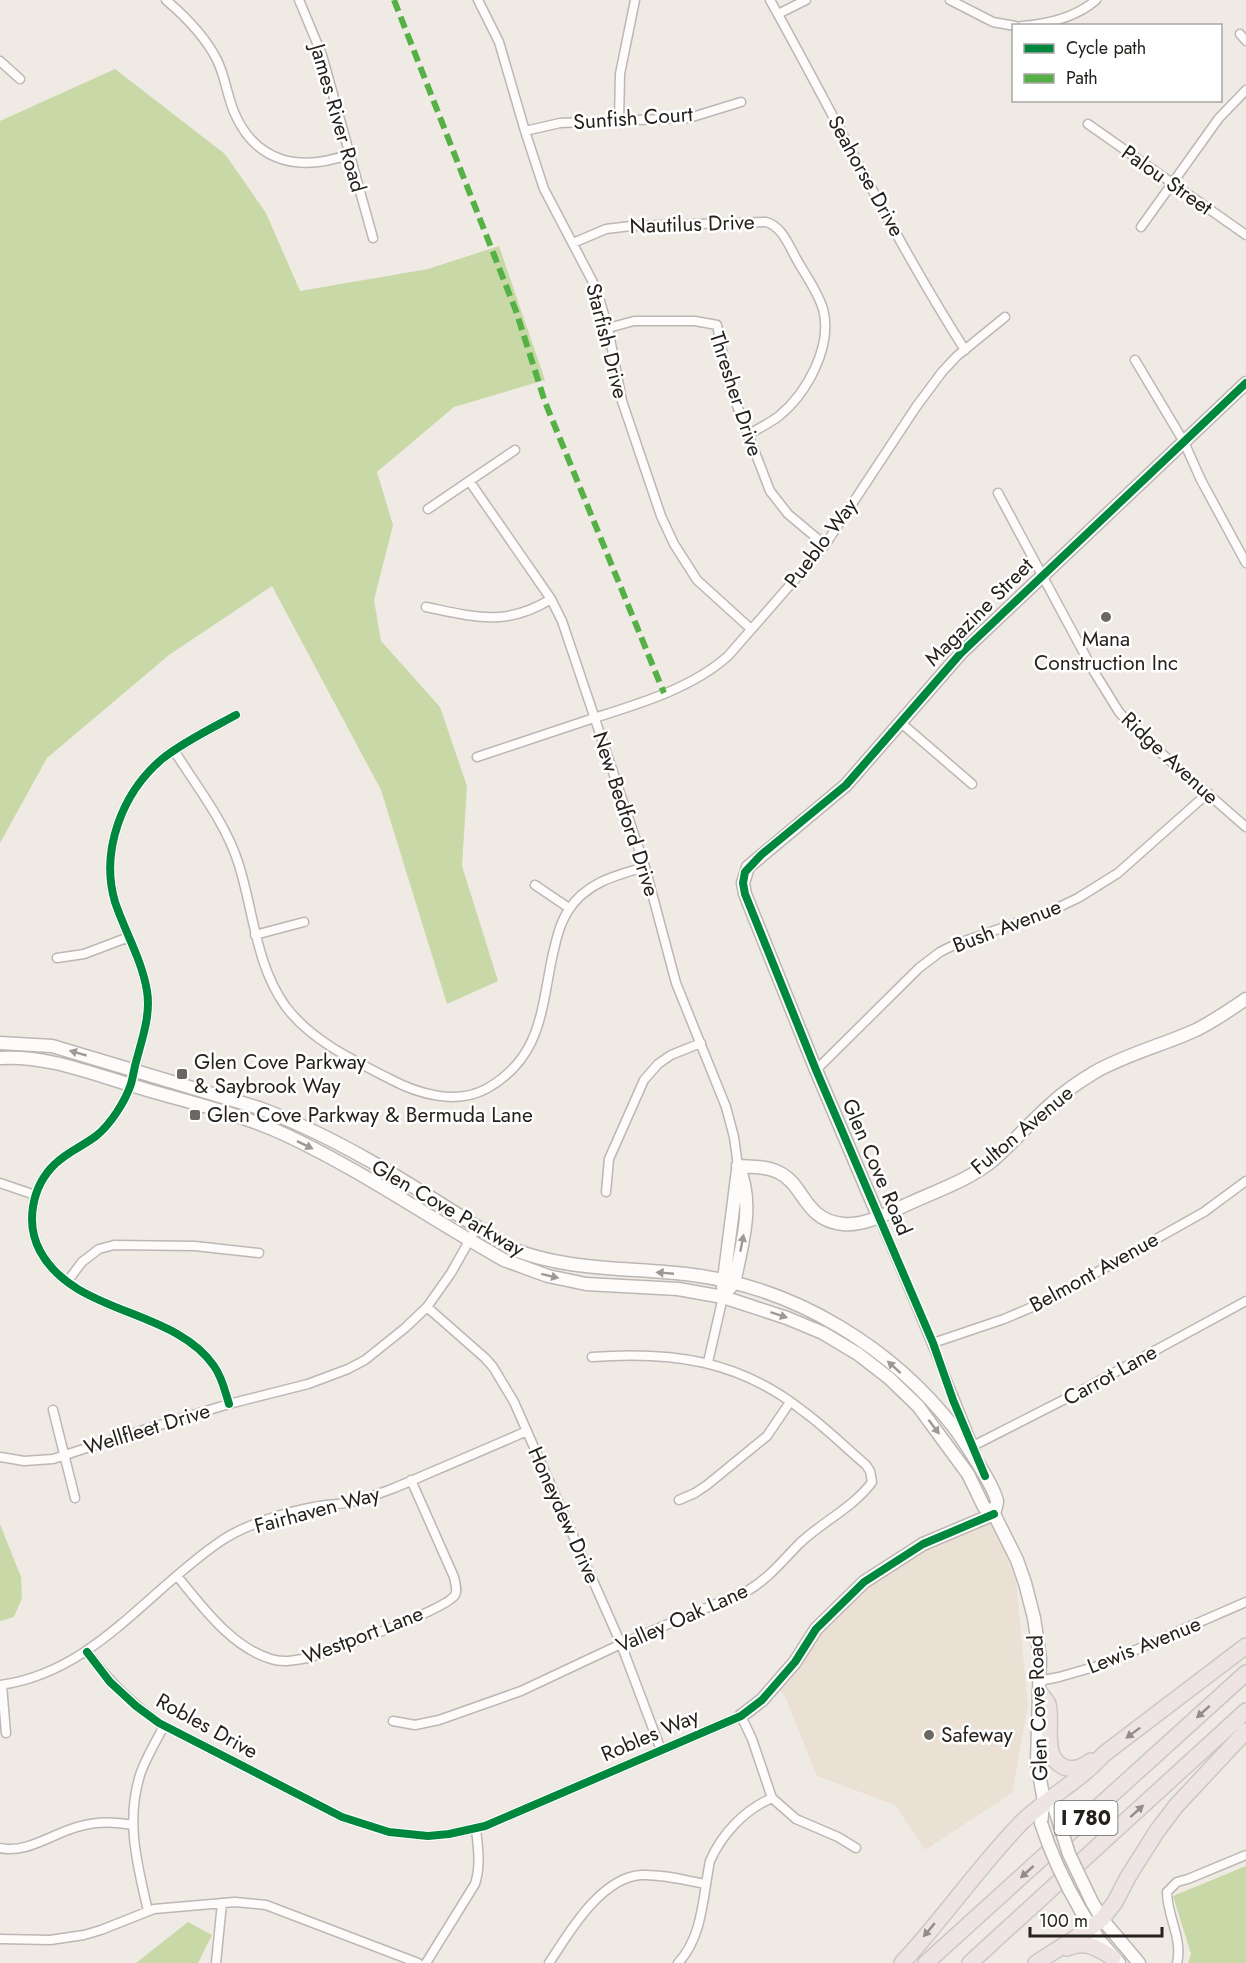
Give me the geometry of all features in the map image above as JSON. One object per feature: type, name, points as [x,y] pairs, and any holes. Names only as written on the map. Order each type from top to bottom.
[{"type":"highway","points":[[1039,1687],[1047,1703],[1050,1747],[1055,1760],[1073,1769],[1082,1767],[1104,1754],[1246,1647]]},
{"type":"highway","name":"I 780","points":[[926,1963],[1246,1673]]},
{"type":"highway","name":"I 780","points":[[970,1963],[1246,1712]]},
{"type":"highway","points":[[1039,1961],[1097,1923],[1115,1902],[1142,1853],[1176,1806],[1246,1731]]},
{"type":"highway","points":[[902,1963],[1021,1824],[1050,1806],[1104,1754]]},
{"type":"highway","points":[[1039,1961],[1070,1947],[1085,1944],[1094,1946],[1116,1960]]},
{"type":"main road","name":"Magazine Street","points":[[745,872],[761,855],[841,790],[960,653],[1246,383]]},
{"type":"main road","name":"Glen Cove Road","points":[[745,872],[742,883],[745,894],[816,1071],[879,1218]]},
{"type":"main road","name":"Fulton Avenue","points":[[738,1166],[778,1171],[795,1186],[801,1197],[819,1216],[827,1220],[843,1224],[879,1218],[979,1170],[1005,1150],[1055,1100],[1098,1071],[1196,1030],[1246,999]]},
{"type":"main road","name":"Glen Cove Parkway","points":[[0,1043],[52,1046],[259,1108],[295,1122],[383,1170],[510,1248],[527,1255],[585,1268],[693,1275],[728,1282],[784,1299],[829,1320],[870,1347],[911,1383],[946,1418],[964,1441],[985,1476]]},
{"type":"main road","name":"Glen Cove Parkway","points":[[0,1058],[60,1064],[248,1121],[283,1134],[327,1155],[504,1260],[548,1276],[586,1284],[678,1289],[723,1297],[787,1318],[822,1333],[858,1354],[889,1378],[918,1406],[968,1474]]},
{"type":"main road","name":"New Bedford Drive","points":[[723,1297],[747,1220],[745,1181],[738,1166]]},
{"type":"main road","name":"Glen Cove Road","points":[[968,1474],[984,1508],[994,1514],[1017,1560],[1025,1583],[1034,1618],[1040,1658],[1037,1763],[1050,1806],[1069,1854],[1092,1902],[1097,1923],[1116,1960]]},
{"type":"main road","name":"Glen Cove Road","points":[[985,1476],[997,1501],[994,1514]]},
{"type":"main road","name":"Robles Way","points":[[741,1716],[767,1695],[795,1662],[816,1629],[864,1582],[923,1544],[994,1514]]},
{"type":"main road","name":"Glen Cove Road","points":[[1050,1806],[1041,1823],[1057,1867],[1081,1911],[1139,1963]]},
{"type":"street","points":[[166,0],[196,29],[216,57],[233,110],[241,125],[258,145],[289,162],[303,164],[331,161],[350,154]]},
{"type":"street","name":"James River Road","points":[[299,0],[322,55],[373,238]]},
{"type":"street","name":"Starfish Drive","points":[[478,0],[499,42],[544,189],[596,288],[608,328],[622,401],[661,516],[674,544],[696,580],[752,629]]},
{"type":"street","points":[[619,120],[620,74],[635,0]]},
{"type":"street","name":"Seahorse Drive","points":[[770,0],[906,250],[965,350]]},
{"type":"street","points":[[778,14],[806,0]]},
{"type":"street","points":[[950,0],[993,22],[1012,25]]},
{"type":"street","points":[[1033,24],[1065,18],[1078,13],[1096,0]]},
{"type":"street","points":[[0,62],[20,79]]},
{"type":"street","points":[[1141,227],[1219,118],[1246,90]]},
{"type":"street","name":"Sunfish Court","points":[[525,131],[560,123],[689,118],[741,102]]},
{"type":"street","name":"Palou Street","points":[[1088,124],[1246,235]]},
{"type":"street","name":"Nautilus Drive","points":[[573,243],[606,229],[631,226],[766,222],[778,228],[820,300],[825,320],[824,336],[820,356],[811,376],[797,397],[778,417],[747,435]]},
{"type":"street","name":"Pueblo Way","points":[[477,757],[672,690],[715,667],[728,656],[825,545],[916,407],[942,372],[1005,317]]},
{"type":"street","name":"Thresher Drive","points":[[608,328],[634,321],[695,321],[717,325],[729,385],[770,491],[788,514],[825,545]]},
{"type":"street","points":[[1135,360],[1184,442],[1201,480],[1246,563]]},
{"type":"street","points":[[428,509],[515,450]]},
{"type":"street","name":"New Bedford Drive","points":[[470,482],[551,598],[562,621],[645,867],[676,983],[726,1107],[734,1137],[738,1166]]},
{"type":"street","name":"Ridge Avenue","points":[[998,493],[1093,670],[1119,712],[1137,732],[1246,827]]},
{"type":"street","points":[[426,606],[466,615],[506,618],[525,613],[551,598]]},
{"type":"street","points":[[229,1404],[215,1366],[180,1336],[106,1303],[55,1274],[39,1251],[32,1218],[37,1188],[54,1164],[76,1147],[95,1137],[109,1123],[131,1085],[144,1032],[147,992],[111,885],[113,839],[119,821],[134,790],[157,764],[236,714]]},
{"type":"street","points":[[900,722],[972,784]]},
{"type":"street","points":[[175,752],[221,824],[232,848],[242,875],[262,961],[287,1008],[315,1036],[344,1055],[419,1092],[448,1097],[476,1094],[498,1082],[522,1060],[530,1047],[539,1023],[556,938],[569,908],[593,886],[606,879],[645,867]]},
{"type":"street","name":"Bush Avenue","points":[[816,1071],[910,977],[940,952],[956,944],[1053,910],[1078,898],[1118,873],[1208,793]]},
{"type":"street","points":[[535,885],[569,908]]},
{"type":"street","points":[[255,935],[304,922]]},
{"type":"street","points":[[57,958],[84,954],[129,937]]},
{"type":"street","points":[[606,1192],[609,1159],[644,1080],[665,1059],[701,1042]]},
{"type":"street","name":"Belmont Avenue","points":[[933,1343],[1004,1319],[1044,1302],[1204,1212],[1246,1181]]},
{"type":"street","points":[[0,1183],[35,1195]]},
{"type":"street","name":"Glen Cove Road","points":[[879,1218],[933,1343],[953,1400],[985,1476]]},
{"type":"street","name":"Wellfleet Drive","points":[[0,1457],[39,1461],[65,1456],[117,1437],[229,1404],[308,1384],[365,1360],[405,1328],[426,1307],[451,1273],[477,1227]]},
{"type":"street","points":[[67,1282],[82,1263],[99,1249],[114,1245],[195,1246],[259,1253]]},
{"type":"street","name":"New Bedford Drive","points":[[708,1362],[723,1297]]},
{"type":"street","name":"Carrot Lane","points":[[973,1446],[1075,1394],[1246,1301]]},
{"type":"street","name":"Honeydew Drive","points":[[426,1307],[493,1367],[514,1402],[621,1644],[661,1750]]},
{"type":"street","name":"Valley Oak Lane","points":[[393,1721],[415,1725],[439,1720],[520,1691],[621,1644],[749,1590],[765,1580],[801,1542],[843,1509],[872,1482],[866,1465],[802,1409],[757,1382],[708,1362],[680,1357],[653,1355],[592,1357]]},
{"type":"street","points":[[679,1500],[707,1485],[767,1436],[790,1402]]},
{"type":"street","points":[[53,1410],[75,1498]]},
{"type":"street","name":"Fairhaven Way","points":[[1,1685],[40,1675],[78,1658],[224,1539],[285,1514],[314,1507],[349,1503],[411,1480],[527,1431]]},
{"type":"street","name":"Westport Lane","points":[[177,1576],[208,1613],[240,1642],[272,1660],[290,1661],[308,1658],[422,1614],[451,1599],[457,1589],[454,1577],[411,1480]]},
{"type":"street","name":"Lewis Avenue","points":[[1039,1687],[1059,1677],[1101,1665],[1246,1602]]},
{"type":"street","name":"Robles Drive","points":[[87,1652],[110,1682],[136,1706],[164,1726],[263,1777]]},
{"type":"street","points":[[1,1685],[6,1733]]},
{"type":"street","points":[[741,1716],[752,1739],[772,1798],[796,1819],[856,1848]]},
{"type":"street","name":"Robles Way","points":[[263,1777],[342,1816],[388,1832],[428,1836],[449,1834],[476,1829],[741,1716]]},
{"type":"street","points":[[148,1911],[136,1859],[133,1825],[134,1800],[141,1773],[164,1726]]},
{"type":"street","points":[[678,1963],[695,1935],[711,1861],[722,1838],[735,1823],[764,1801],[772,1798]]},
{"type":"street","points":[[0,1848],[7,1850],[32,1845],[78,1826],[99,1822],[133,1825]]},
{"type":"street","points":[[426,1963],[475,1884],[480,1859],[476,1829]]},
{"type":"street","points":[[1177,1963],[1179,1949],[1167,1904],[1167,1892],[1177,1882],[1246,1855]]},
{"type":"street","points":[[549,1963],[577,1922],[602,1892],[632,1877],[669,1877],[705,1884]]},
{"type":"street","points":[[218,1962],[222,1902]]},
{"type":"street","points":[[0,1939],[50,1940],[84,1935],[154,1909],[222,1902],[266,1905],[418,1963]]},
{"type":"shaded area","points":[[994,1522],[1016,1581],[1028,1706],[1012,1793],[925,1850],[895,1805],[817,1776],[785,1696],[779,1689],[818,1637],[866,1584],[915,1553]]},
{"type":"green space","points":[[115,69],[225,154],[266,213],[300,291],[428,269],[499,246],[545,380],[454,407],[377,472],[393,525],[374,600],[381,641],[440,707],[467,786],[462,866],[498,981],[447,1004],[381,790],[272,586],[169,655],[47,758],[0,843],[0,121]]},
{"type":"green space","points":[[0,1524],[21,1577],[22,1598],[14,1617],[0,1621]]},
{"type":"green space","points":[[1246,1866],[1246,1963],[1188,1963],[1191,1954],[1173,1896]]},
{"type":"green space","points":[[188,1922],[212,1935],[198,1963],[136,1963]]},
{"type":"marked path","points":[[394,0],[516,311],[545,402],[664,693]]},
{"type":"cycle path","points":[[985,1476],[953,1400],[933,1343],[816,1070],[745,894],[743,883],[745,872],[761,855],[846,785],[961,653],[1246,383]]},
{"type":"cycle path","points":[[229,1404],[217,1370],[196,1347],[175,1333],[76,1288],[56,1272],[40,1251],[35,1240],[32,1217],[36,1194],[47,1173],[60,1160],[101,1131],[121,1105],[131,1084],[145,1027],[148,1009],[145,980],[115,902],[111,883],[110,863],[118,824],[136,789],[162,759],[188,741],[236,715]]},
{"type":"cycle path","points":[[87,1652],[110,1682],[159,1723],[342,1817],[389,1832],[428,1836],[449,1834],[485,1826],[741,1716],[762,1700],[795,1662],[816,1629],[864,1582],[923,1544],[994,1514]]},
{"type":"place","name":"Mana Construction Inc","points":[[1106,617]]},
{"type":"place","name":"Glen Cove Parkway & Saybrook Way","points":[[182,1074]]},
{"type":"place","name":"Glen Cove Parkway & Bermuda Lane","points":[[195,1115]]},
{"type":"place","name":"Safeway","points":[[929,1735]]}]
